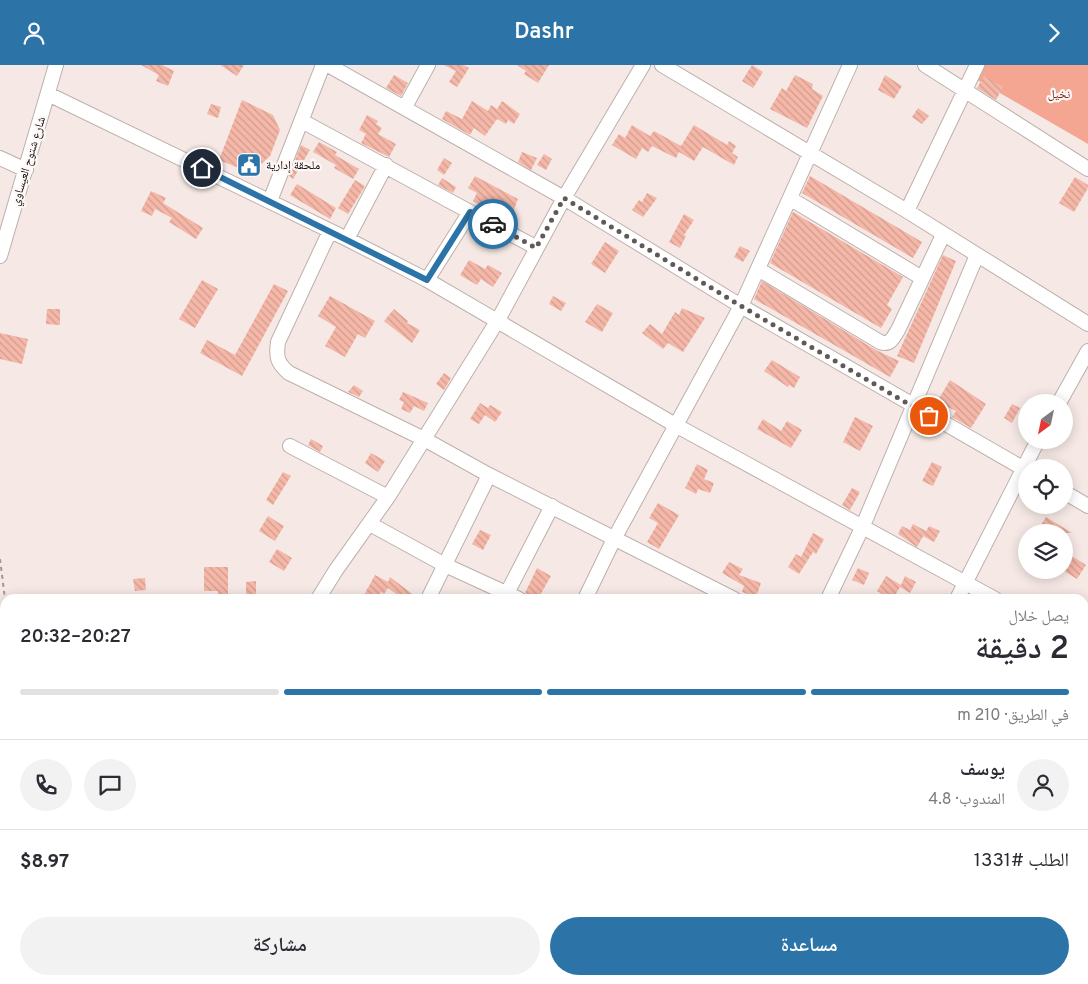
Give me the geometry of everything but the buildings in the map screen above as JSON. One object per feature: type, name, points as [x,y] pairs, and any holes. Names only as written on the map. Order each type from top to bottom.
[{"type":"street","name":"شارع شتوح العيساوي","points":[[0,256],[56,65]]},
{"type":"street","points":[[270,201],[324,65]]},
{"type":"street","points":[[328,65],[564,198],[741,306],[1018,466]]},
{"type":"street","points":[[405,107],[428,65]]},
{"type":"street","points":[[325,594],[336,570],[370,525],[498,320],[564,198],[643,65]]},
{"type":"street","points":[[662,65],[907,211],[1088,324]]},
{"type":"street","points":[[587,594],[614,539],[741,306],[850,65]]},
{"type":"street","points":[[925,65],[1088,169]]},
{"type":"street","points":[[907,211],[977,65]]},
{"type":"street","points":[[48,94],[270,201],[427,280],[677,426],[986,594]]},
{"type":"street","points":[[302,121],[536,248]]},
{"type":"street","points":[[0,158],[26,170]]},
{"type":"street","points":[[347,239],[386,165]]},
{"type":"street","points":[[791,199],[922,277]]},
{"type":"street","points":[[427,280],[470,212]]},
{"type":"street","points":[[330,231],[278,342],[276,355],[278,364],[289,373],[424,439],[489,475],[724,594]]},
{"type":"street","points":[[758,269],[883,343],[891,341],[898,330],[943,235]]},
{"type":"street","points":[[830,594],[862,528],[977,255]]},
{"type":"street","points":[[1064,394],[1088,351]]},
{"type":"street","points":[[290,446],[388,497]]},
{"type":"street","points":[[430,594],[489,475]]},
{"type":"street","points":[[959,594],[1018,480]]},
{"type":"street","points":[[1073,497],[1088,506]]},
{"type":"street","points":[[511,594],[552,507]]},
{"type":"street","points":[[370,525],[504,594]]},
{"type":"path","points":[[0,559],[4,594]]},
{"type":"green space","name":"نخيل","points":[[980,65],[1088,65],[1088,144],[974,78]]},
{"type":"way so far","points":[[493,224],[536,248],[564,198],[741,306],[929,416]]},
{"type":"place","name":"ملحقة إدارية","points":[[249,165]]},
{"type":"route","points":[[202,168],[427,280],[470,212],[493,224]]}]
